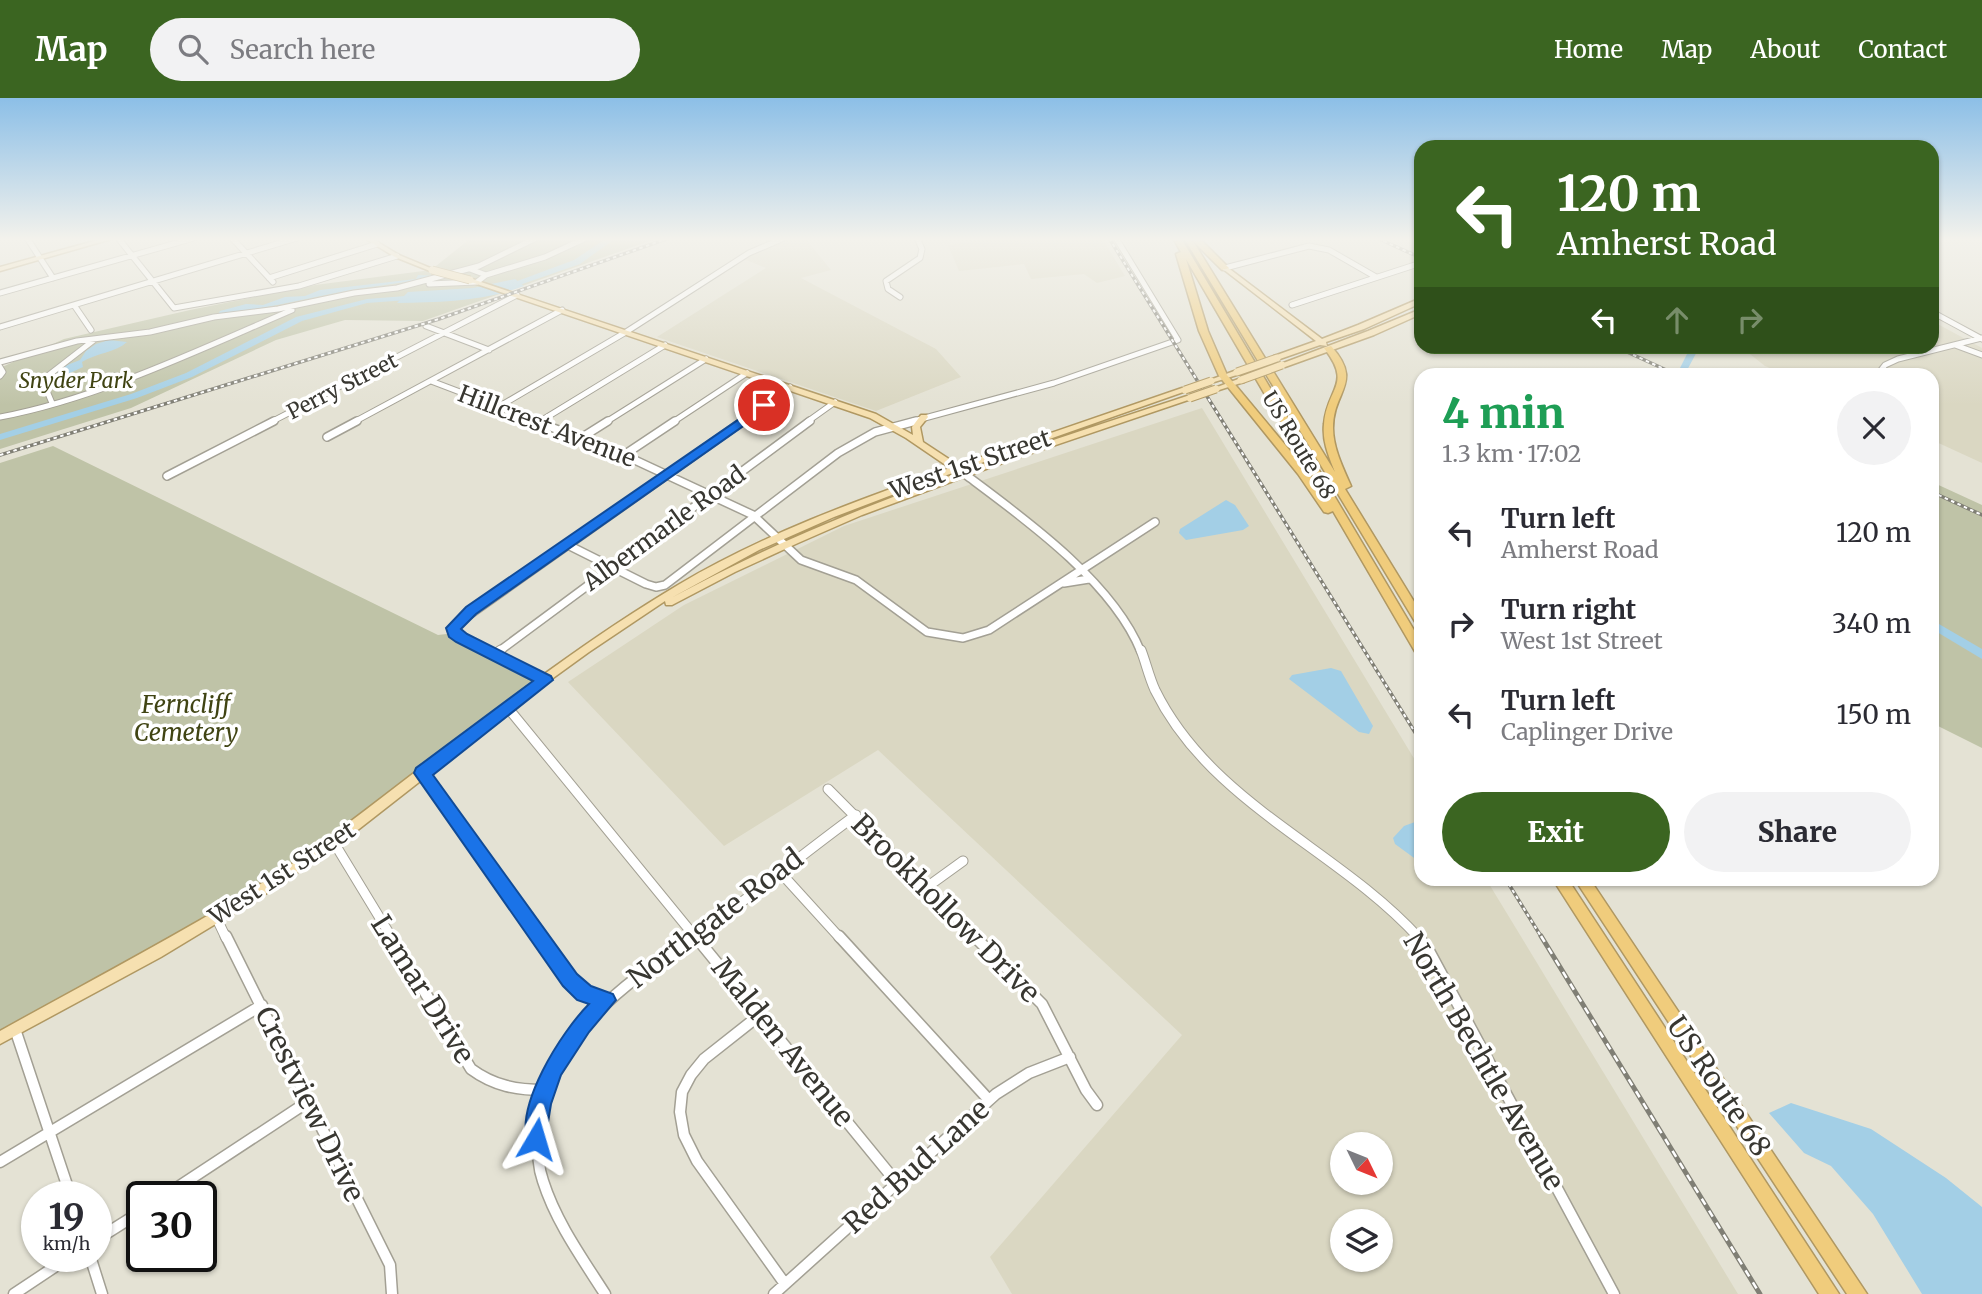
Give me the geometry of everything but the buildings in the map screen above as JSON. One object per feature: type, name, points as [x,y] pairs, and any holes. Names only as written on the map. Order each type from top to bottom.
[{"type":"highway","points":[[1192,294],[1204,339],[1227,380],[1316,491],[1401,618]]},
{"type":"highway","name":"US Route 68","points":[[1208,294],[1414,640]]},
{"type":"highway","name":"US Route 68","points":[[1222,294],[1414,611]]},
{"type":"highway","points":[[1325,345],[1340,359],[1344,369],[1331,410],[1329,439],[1360,522]]},
{"type":"highway","name":"US Route 68","points":[[1564,886],[1830,1294]]},
{"type":"highway","name":"US Route 68","points":[[1586,886],[1858,1294]]},
{"type":"main road","points":[[513,294],[835,402],[893,426],[966,475]]},
{"type":"main road","points":[[1259,294],[1325,345]]},
{"type":"main road","name":"West 1st Street","points":[[1325,345],[1414,303]]},
{"type":"main road","name":"West 1st Street","points":[[0,1038],[216,917],[333,841],[545,680],[638,620],[781,541],[893,490],[1214,385],[1414,313]]},
{"type":"main road","name":"West 1st Street","points":[[781,541],[1187,394]]},
{"type":"main road","points":[[919,443],[916,428],[924,418]]},
{"type":"street","points":[[0,327],[111,294]]},
{"type":"street","points":[[162,294],[171,306],[180,308],[254,294]]},
{"type":"street","points":[[0,369],[65,343],[150,332],[214,317],[350,294]]},
{"type":"street","name":"Perry Street","points":[[167,476],[444,333],[513,294]]},
{"type":"street","points":[[500,406],[685,294]]},
{"type":"street","points":[[894,294],[900,298]]},
{"type":"street","name":"West 1st Street","points":[[611,567],[658,587],[672,581],[852,443],[893,426],[1055,382],[1172,344],[1178,337],[1151,294]]},
{"type":"street","points":[[1292,305],[1326,294]]},
{"type":"street","points":[[0,419],[136,375],[308,303]]},
{"type":"street","points":[[74,305],[91,330]]},
{"type":"street","points":[[327,437],[562,310]]},
{"type":"street","points":[[1939,316],[1982,339]]},
{"type":"street","points":[[426,326],[489,350]]},
{"type":"street","points":[[51,403],[44,384],[45,378],[97,339]]},
{"type":"street","points":[[1939,349],[1982,339]]},
{"type":"street","points":[[540,422],[665,345]]},
{"type":"street","points":[[1955,345],[1982,355]]},
{"type":"street","points":[[1883,368],[1898,359],[1918,354]]},
{"type":"street","points":[[581,438],[706,359]]},
{"type":"street","points":[[624,455],[747,373]]},
{"type":"street","points":[[45,378],[136,375]]},
{"type":"street","name":"Hillcrest Avenue","points":[[431,381],[624,455],[756,517],[807,564],[862,584],[920,629],[945,637],[963,638],[989,630],[1155,522]]},
{"type":"street","points":[[545,680],[455,634],[455,625],[790,387]]},
{"type":"street","name":"Albermarle Road","points":[[494,655],[835,402]]},
{"type":"street","name":"North Bechtle Avenue","points":[[966,475],[1045,534],[1082,570],[1131,631],[1153,685],[1169,714],[1226,782],[1394,910],[1427,947],[1614,1294]]},
{"type":"street","points":[[566,544],[611,567]]},
{"type":"street","name":"Hillcrest Avenue","points":[[1061,583],[1089,579]]},
{"type":"street","name":"Malden Avenue","points":[[508,708],[897,1183]]},
{"type":"street","points":[[422,773],[570,980],[584,993],[606,1000]]},
{"type":"street","name":"Brookhollow Drive","points":[[828,789],[1042,1004],[1086,1090],[1097,1105]]},
{"type":"street","name":"Northgate Road","points":[[604,1294],[563,1224],[540,1175],[536,1139],[545,1090],[553,1070],[569,1042],[606,1000],[766,885],[856,816]]},
{"type":"street","name":"Lamar Drive","points":[[333,841],[471,1069],[494,1084],[521,1090],[545,1090]]},
{"type":"street","points":[[927,887],[963,861]]},
{"type":"street","points":[[780,872],[989,1100]]},
{"type":"street","name":"Crestview Drive","points":[[216,917],[390,1265],[392,1294]]},
{"type":"street","points":[[0,1163],[262,1005]]},
{"type":"street","points":[[761,1014],[714,1049],[692,1073],[681,1096],[679,1120],[687,1144],[785,1284]]},
{"type":"street","points":[[15,1029],[66,1181]]},
{"type":"street","name":"Red Bud Lane","points":[[774,1294],[989,1100],[1029,1073],[1070,1057]]},
{"type":"street","points":[[187,1181],[309,1101]]},
{"type":"street","points":[[14,1294],[47,1272]]},
{"type":"street","points":[[95,1272],[102,1294]]},
{"type":"shaded area","points":[[725,294],[831,294],[936,349],[961,377],[876,411],[657,337]]},
{"type":"shaded area","points":[[1939,325],[1982,348],[1982,463],[1939,443],[1939,368],[1765,366],[1750,354],[1939,354]]},
{"type":"shaded area","points":[[1202,408],[1414,758],[1414,886],[1490,886],[1738,1294],[1012,1294],[990,1257],[1182,1035],[878,750],[724,846],[568,682],[684,605],[844,526]]},
{"type":"green space","name":"Snyder Park","points":[[271,294],[500,294],[423,321],[345,320],[276,340],[131,408],[0,449],[0,368],[64,339]]},
{"type":"green space","name":"Ferncliff Cemetery","points":[[53,446],[438,635],[455,633],[545,680],[305,862],[0,1038],[0,463]]},
{"type":"green space","points":[[1939,485],[1982,505],[1982,748],[1939,726]]},
{"type":"water","points":[[332,294],[253,310],[218,314],[220,311],[246,304],[263,305],[285,297]]},
{"type":"water","points":[[406,294],[497,294],[461,300],[397,303]]},
{"type":"water","points":[[109,340],[127,342],[87,359],[82,362],[83,367],[70,373],[56,373],[62,367],[80,360],[86,351],[96,344]]},
{"type":"water","points":[[1226,500],[1235,505],[1249,526],[1243,530],[1186,540],[1179,533],[1180,529]]},
{"type":"water","points":[[1331,668],[1341,671],[1373,726],[1369,734],[1359,732],[1289,679],[1292,675]]},
{"type":"water","points":[[1414,822],[1414,858],[1395,844],[1393,838],[1404,826]]},
{"type":"water","points":[[1791,1103],[1871,1129],[1946,1178],[1982,1207],[1982,1294],[1922,1294],[1873,1214],[1831,1166],[1804,1153],[1769,1113]]},
{"type":"waterway","points":[[0,437],[134,396],[189,375],[299,319],[367,301],[418,297]]},
{"type":"waterway","points":[[1684,368],[1692,354]]},
{"type":"waterway","points":[[1939,628],[1982,655]]},
{"type":"railway","points":[[0,455],[439,319],[511,294]]},
{"type":"railway","points":[[1144,294],[1414,731]]},
{"type":"railway","points":[[1631,354],[1662,368]]},
{"type":"railway","points":[[1939,495],[1982,515]]},
{"type":"railway","points":[[1510,886],[1542,938]]},
{"type":"railway","points":[[1541,936],[1760,1294]]},
{"type":"route","points":[[536,1139],[545,1090],[560,1056],[582,1025],[606,1000],[584,993],[570,980],[422,773],[545,680],[461,638],[455,634],[453,628],[471,610],[764,405]]}]
